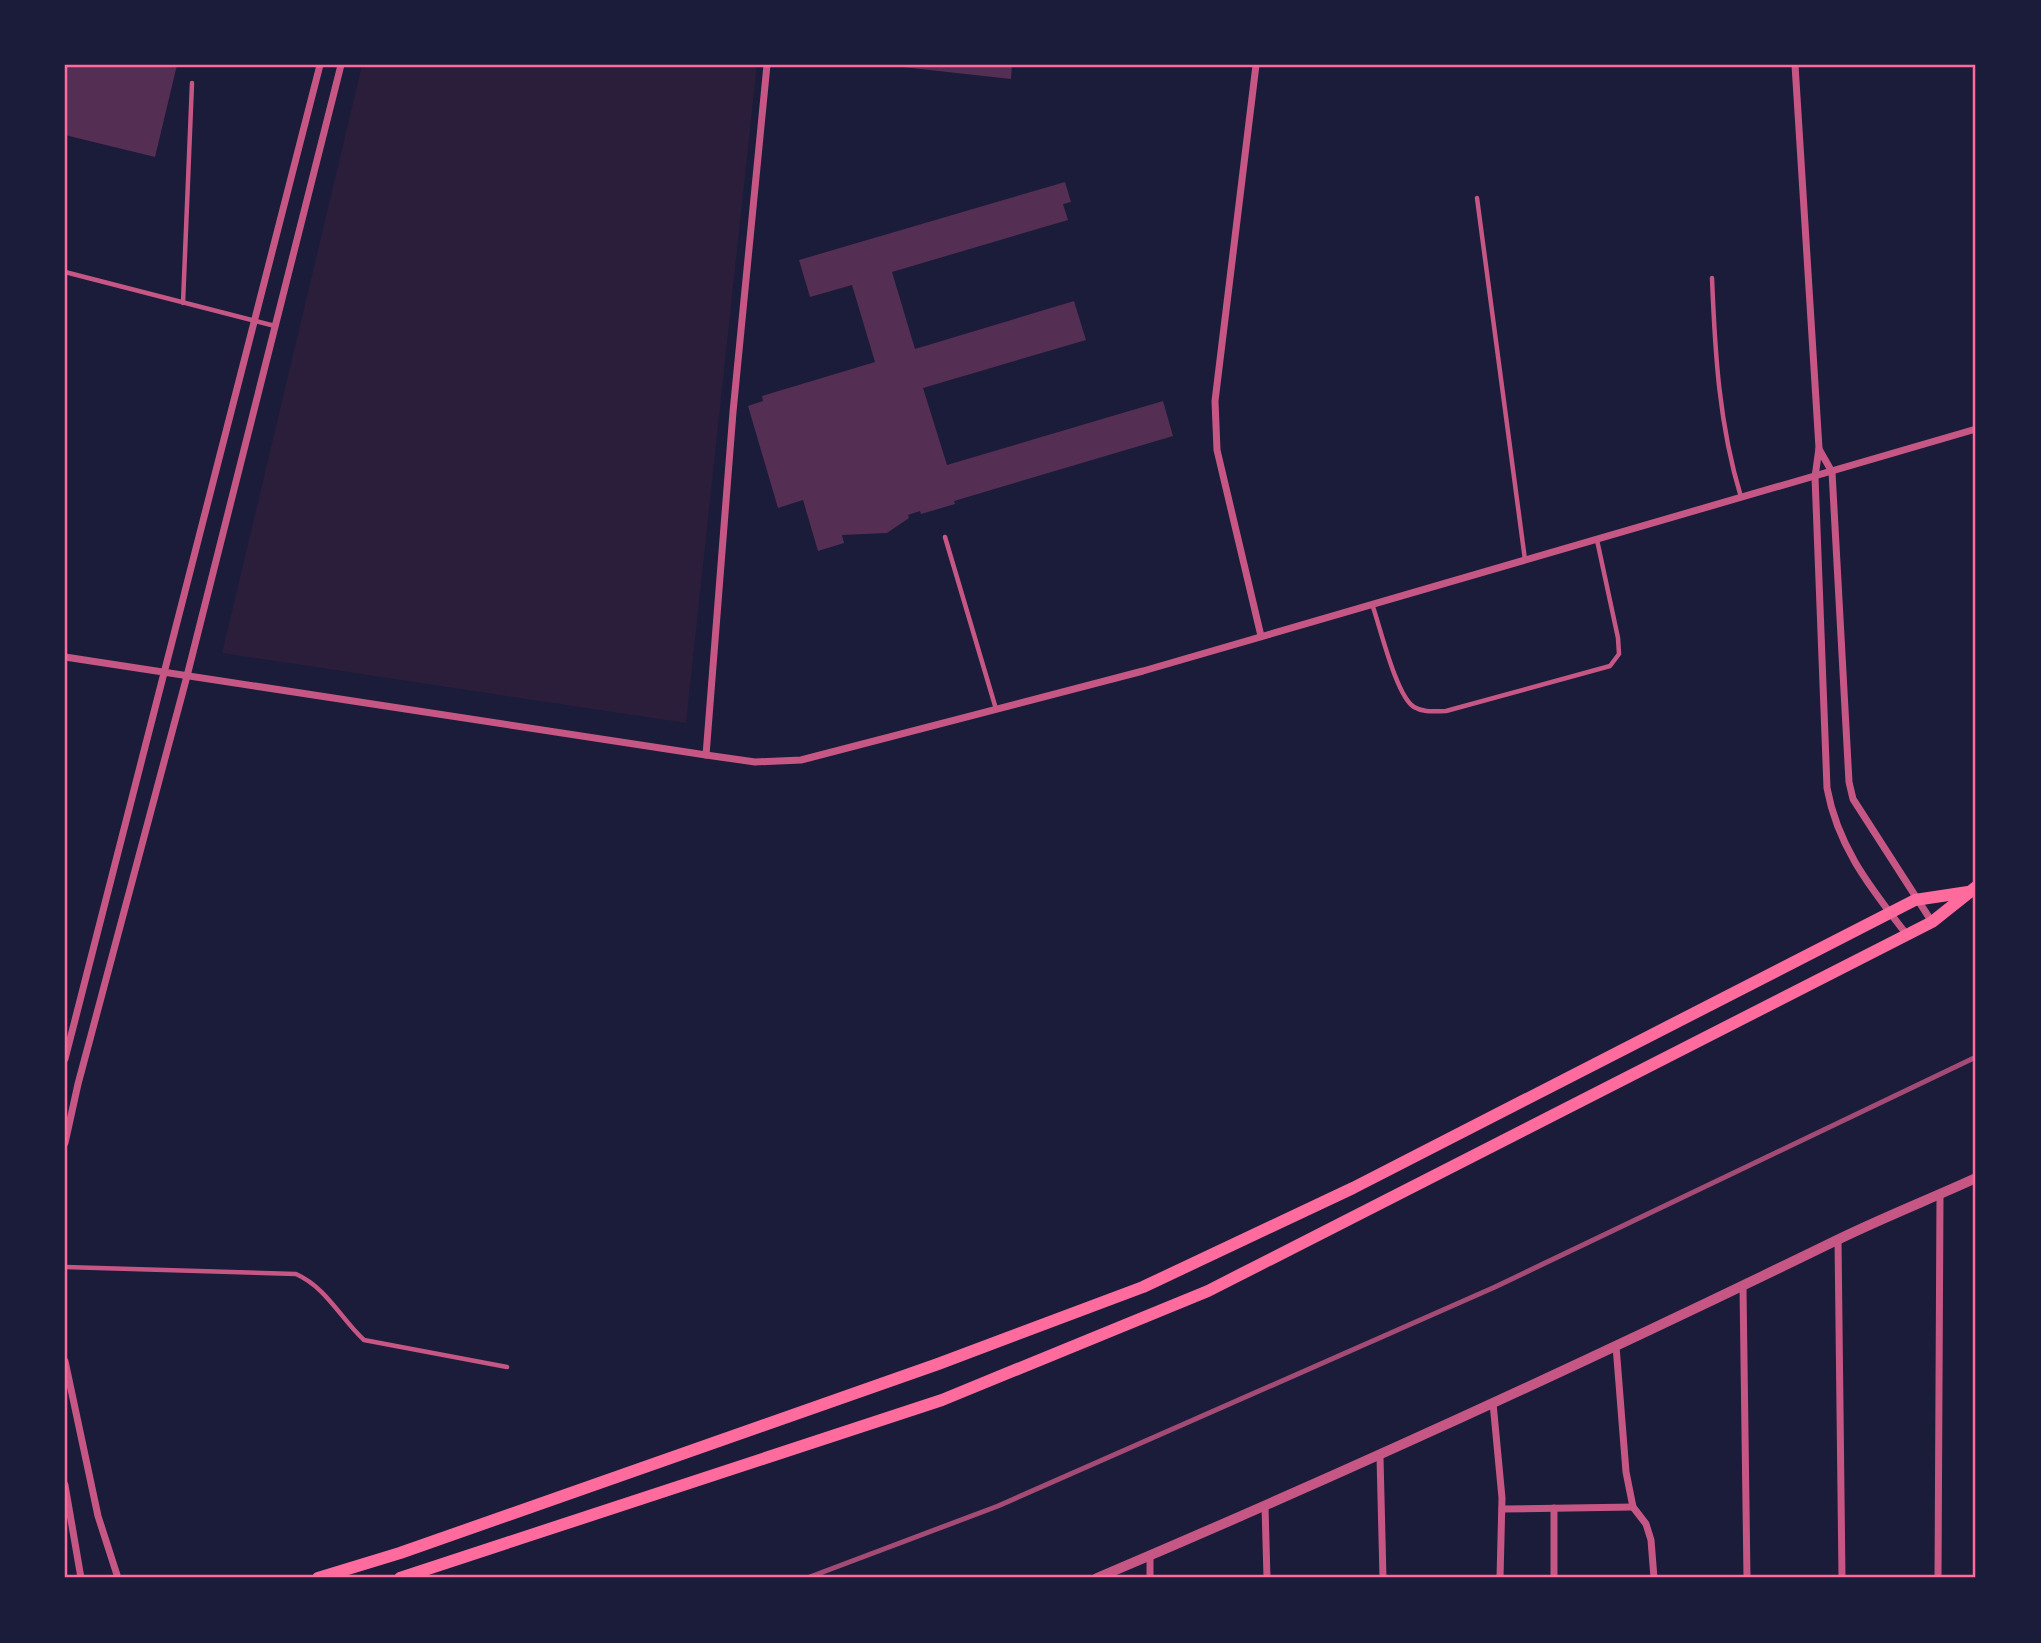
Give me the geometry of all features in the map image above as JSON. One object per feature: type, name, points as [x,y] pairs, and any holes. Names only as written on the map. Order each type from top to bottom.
[{"type":"main road","points":[[318,1578],[400,1553],[912,1373],[1143,1287],[1353,1188],[1889,912],[1915,900],[1972,889]]},
{"type":"main road","points":[[400,1578],[642,1496],[942,1400],[1208,1291],[1932,922],[1972,889]]},
{"type":"street","points":[[65,1059],[320,65]]},
{"type":"street","points":[[65,1143],[74,1098],[187,676],[341,65]]},
{"type":"street","points":[[706,755],[733,412],[767,65]]},
{"type":"street","points":[[1256,65],[1215,401],[1217,450],[1261,636]]},
{"type":"street","points":[[1795,65],[1819,448],[1815,477],[1829,797],[1832,816],[1851,859],[1907,935]]},
{"type":"street","points":[[65,657],[755,762],[801,760],[1261,636],[1976,429]]},
{"type":"street","points":[[1819,448],[1832,472],[1849,782],[1861,816],[1932,922]]},
{"type":"street","points":[[65,1096],[74,1098]]},
{"type":"street","points":[[1097,1578],[1380,1457],[1743,1288],[1839,1239],[1976,1178]]},
{"type":"street","points":[[1938,1578],[1936,1482],[1940,1195]]},
{"type":"street","points":[[1839,1239],[1842,1578]]},
{"type":"street","points":[[1743,1288],[1747,1578]]},
{"type":"street","points":[[1616,1346],[1622,1446],[1633,1507],[1646,1524],[1653,1555],[1654,1578]]},
{"type":"street","points":[[65,1361],[99,1516],[118,1578]]},
{"type":"street","points":[[1493,1403],[1502,1508],[1500,1578]]},
{"type":"street","points":[[1380,1457],[1383,1578]]},
{"type":"street","points":[[65,1485],[81,1578]]},
{"type":"street","points":[[1265,1506],[1267,1578]]},
{"type":"street","points":[[1502,1508],[1633,1507]]},
{"type":"street","points":[[1554,1578],[1555,1508]]},
{"type":"street","points":[[1150,1556],[1150,1578]]},
{"type":"lane","points":[[183,303],[192,83]]},
{"type":"lane","points":[[1477,198],[1525,560]]},
{"type":"lane","points":[[65,272],[275,326]]},
{"type":"lane","points":[[1712,278],[1719,397],[1727,451],[1741,498]]},
{"type":"lane","points":[[945,537],[996,709]]},
{"type":"lane","points":[[1372,604],[1402,691],[1410,705],[1422,712],[1446,711],[1610,666],[1619,654],[1618,638],[1597,540]]},
{"type":"lane","points":[[65,1267],[296,1274],[319,1287],[350,1328],[364,1340],[507,1367]]},
{"type":"shaded area","points":[[362,65],[757,65],[686,723],[222,653]]},
{"type":"building","points":[[65,65],[177,65],[155,157],[65,135]]},
{"type":"building","points":[[884,65],[1012,65],[1011,79]]},
{"type":"building","points":[[1065,182],[1071,202],[1063,204],[1068,220],[892,272],[915,349],[1074,301],[1086,340],[923,388],[947,465],[1163,401],[1173,436],[954,501],[955,504],[908,515],[909,518],[887,533],[842,535],[844,543],[818,551],[803,500],[778,508],[748,406],[763,401],[762,396],[875,362],[852,285],[810,297],[799,260]]},
{"type":"railway","points":[[807,1578],[998,1506],[1495,1287],[1976,1057]]}]
